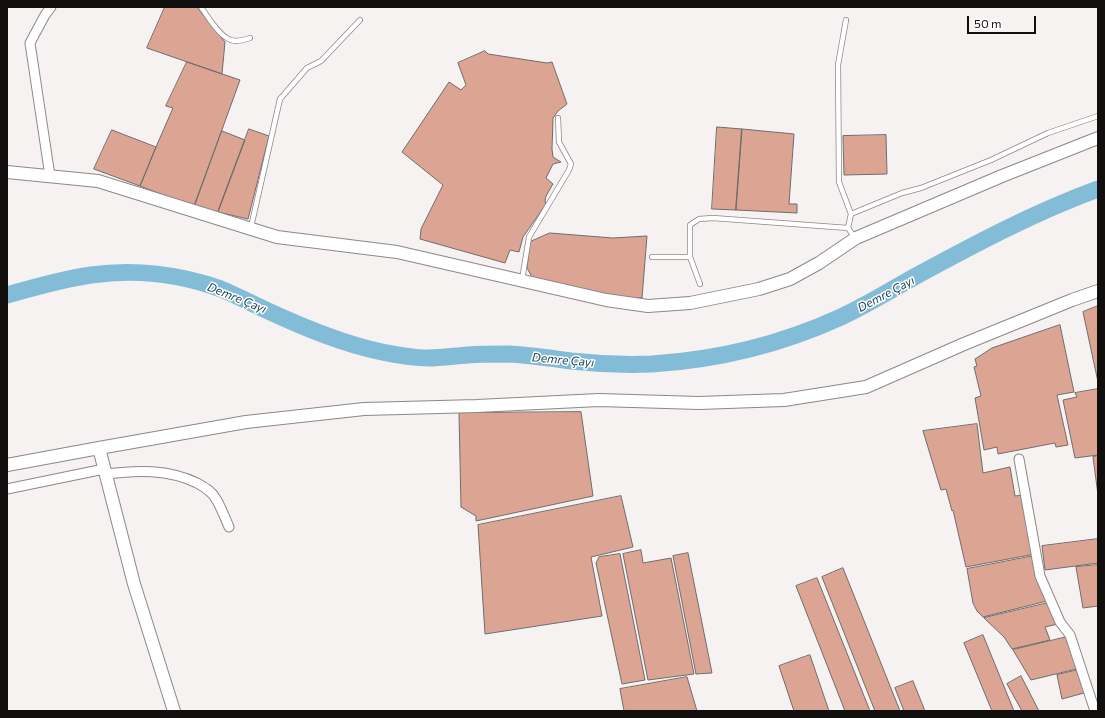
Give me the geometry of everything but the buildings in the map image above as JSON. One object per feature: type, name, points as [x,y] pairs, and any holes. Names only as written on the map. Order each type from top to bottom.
[{"type":"street","points":[[50,176],[30,43],[51,7]]},
{"type":"street","points":[[7,172],[98,181],[277,237],[397,252],[606,300],[648,306],[690,303],[759,289],[790,279],[856,238],[1002,176],[1098,138]]},
{"type":"street","points":[[7,466],[246,422],[364,409],[477,406],[599,400],[699,403],[784,400],[866,387],[964,344],[1098,291]]},
{"type":"street","points":[[99,448],[134,584],[174,711]]},
{"type":"street","points":[[1019,459],[1040,576],[1060,622],[1070,635],[1093,709]]},
{"type":"street","points":[[7,489],[105,471],[161,472],[187,478],[206,488],[216,498],[229,527]]},
{"type":"lane","points":[[201,7],[224,37],[232,41],[250,38]]},
{"type":"lane","points":[[250,229],[280,99],[307,68],[321,61],[360,20]]},
{"type":"lane","points":[[846,20],[838,65],[839,182],[851,214],[848,228]]},
{"type":"lane","points":[[851,214],[902,193],[920,188],[991,160],[1048,133],[1098,116]]},
{"type":"lane","points":[[522,280],[529,237],[569,170],[571,164],[559,142],[558,118]]},
{"type":"lane","points":[[700,284],[690,257],[690,225],[699,219],[713,218],[848,228],[856,238]]},
{"type":"lane","points":[[652,256],[690,257]]},
{"type":"waterway","name":"Demre Çayı","points":[[7,295],[38,286],[91,275],[107,273],[157,274],[173,276],[221,289],[324,335],[367,349],[399,355],[428,358],[508,354],[601,364],[652,364],[676,362],[700,359],[748,349],[772,343],[819,327],[860,308],[983,240],[1051,208],[1098,189]]}]
